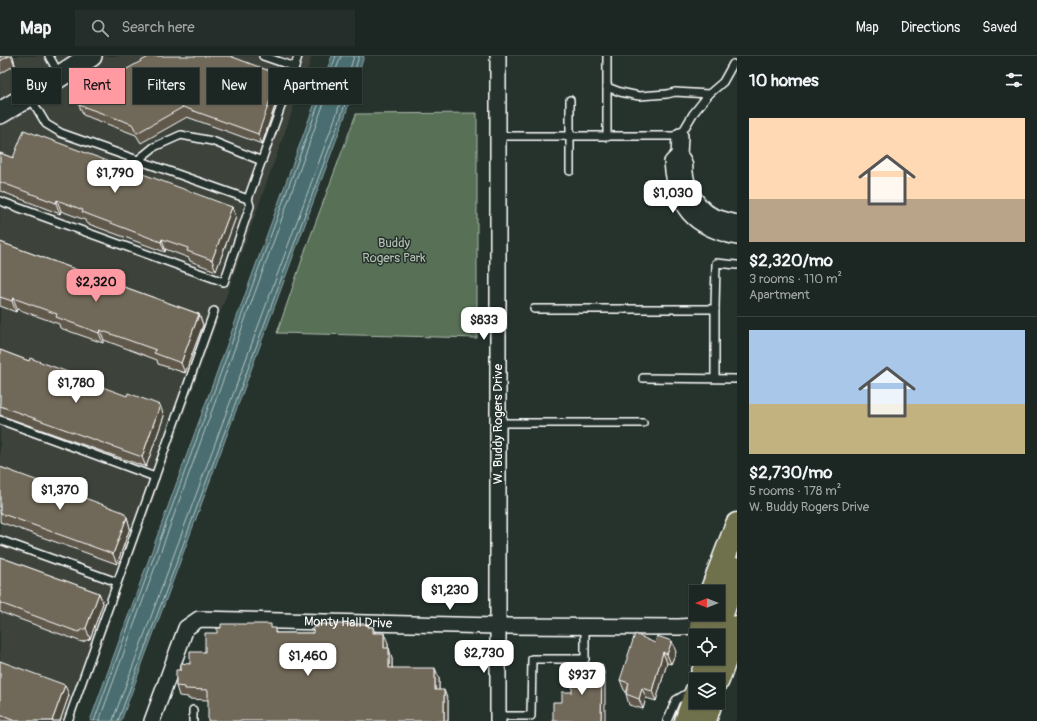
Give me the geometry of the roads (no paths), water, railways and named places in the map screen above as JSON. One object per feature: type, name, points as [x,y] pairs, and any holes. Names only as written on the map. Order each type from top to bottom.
[{"type":"main road","points":[[61,75],[91,56]]},
{"type":"main road","points":[[0,112],[14,104]]},
{"type":"main road","points":[[714,585],[737,524]]},
{"type":"main road","points":[[718,673],[719,625],[737,568]]},
{"type":"main road","points":[[686,721],[690,709]]},
{"type":"main road","points":[[705,721],[709,709]]},
{"type":"street","name":"W. Buddy Rogers Drive","points":[[498,56],[498,719]]},
{"type":"street","points":[[680,136],[679,155],[672,162],[677,194],[692,216],[702,224],[722,234],[737,237]]},
{"type":"street","points":[[679,155],[685,162],[686,179],[699,205],[710,215],[721,220],[737,223]]},
{"type":"street","name":"Monty Hall Drive","points":[[152,721],[186,628],[199,619],[498,626],[585,627],[719,625]]},
{"type":"lane","points":[[49,56],[56,68]]},
{"type":"lane","points":[[263,56],[295,67]]},
{"type":"lane","points":[[0,201],[224,282],[250,206],[248,199],[298,56]]},
{"type":"lane","points":[[607,56],[607,137]]},
{"type":"lane","points":[[498,136],[680,136],[693,114],[710,94],[723,82],[733,64]]},
{"type":"lane","points":[[607,87],[620,92],[638,95],[667,94],[674,92],[710,94]]},
{"type":"lane","points":[[570,100],[570,171]]},
{"type":"lane","points":[[34,104],[46,124],[61,133],[248,199]]},
{"type":"lane","points":[[138,160],[154,147],[181,135],[212,141],[262,161]]},
{"type":"lane","points":[[715,378],[716,263],[737,264]]},
{"type":"lane","points":[[534,309],[715,309]]},
{"type":"lane","points":[[68,721],[214,311]]},
{"type":"lane","points":[[643,378],[737,379]]},
{"type":"lane","points":[[0,420],[155,477]]},
{"type":"lane","points":[[498,423],[643,422]]},
{"type":"lane","points":[[0,540],[118,582]]},
{"type":"lane","points":[[498,719],[531,716],[532,659],[585,659],[585,627]]},
{"type":"lane","points":[[667,721],[676,700],[689,692]]},
{"type":"lane","points":[[193,710],[193,721]]},
{"type":"water","points":[[332,56],[364,56],[360,68],[328,68]]},
{"type":"water","points":[[315,104],[349,104],[121,721],[90,721]]},
{"type":"park label","name":"Buddy Rogers Park","points":[[394,250]]}]
